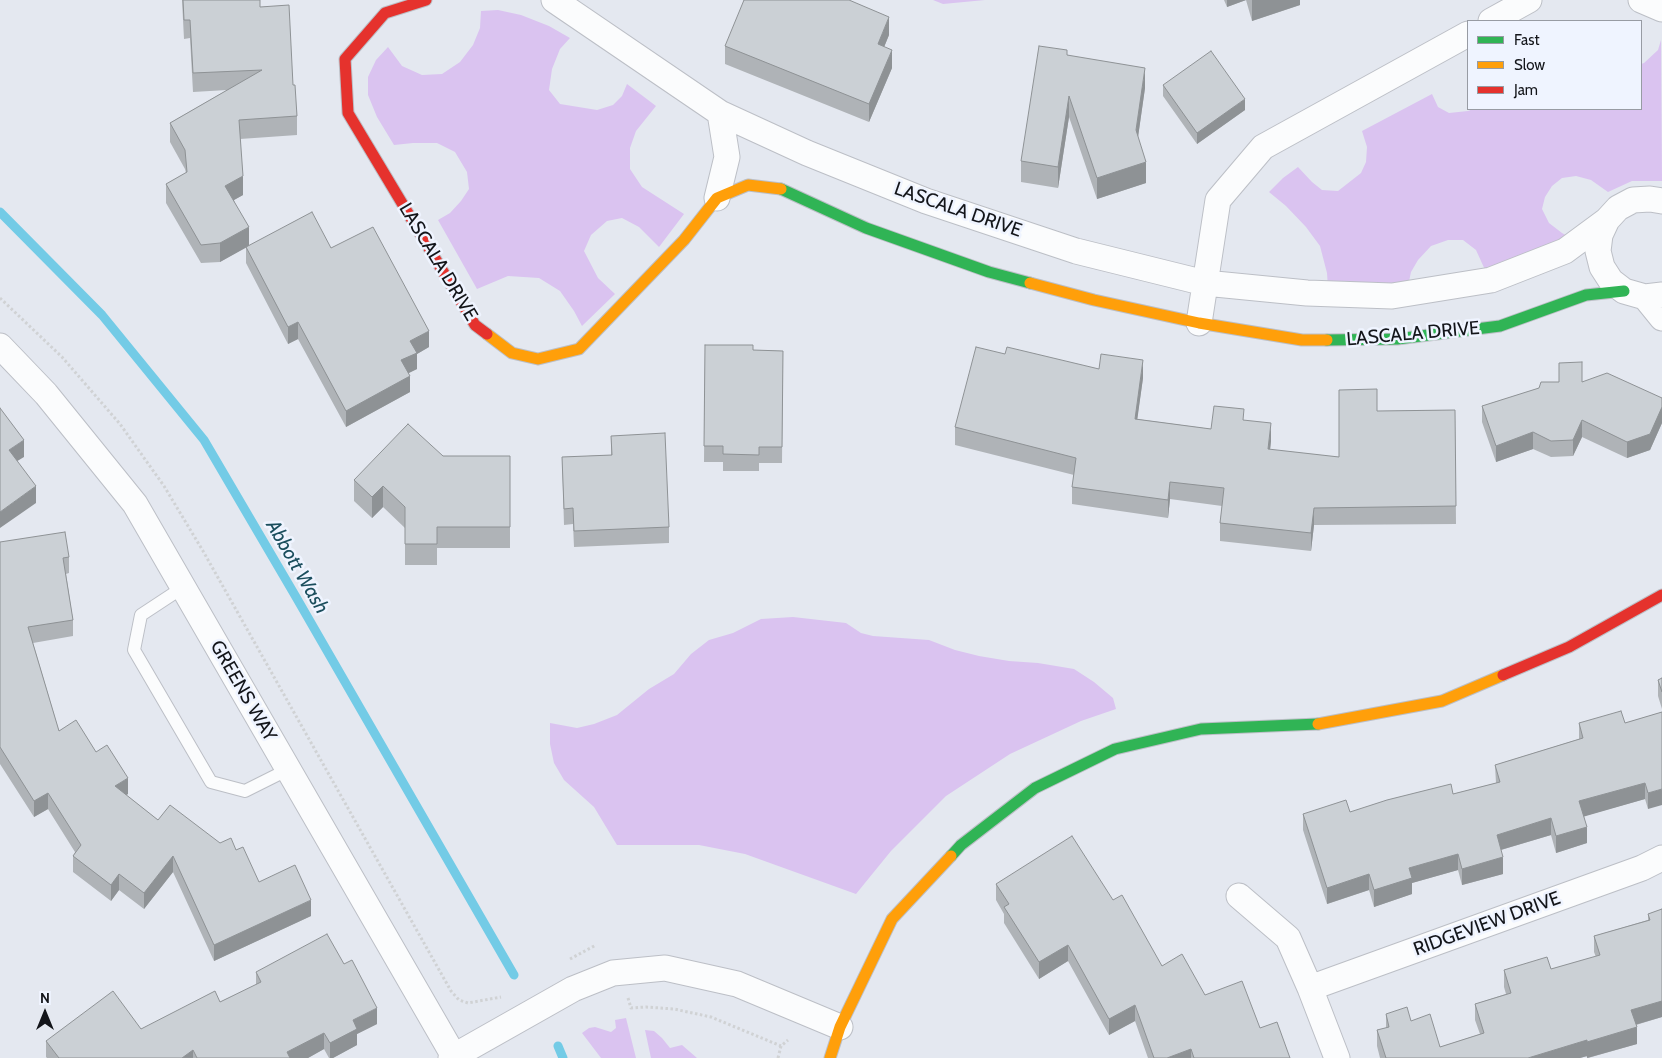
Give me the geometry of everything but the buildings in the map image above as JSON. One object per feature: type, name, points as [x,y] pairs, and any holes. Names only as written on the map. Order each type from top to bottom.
[{"type":"street","name":"LASCALA DRIVE","points":[[426,0],[385,13],[345,59],[348,113],[475,325],[512,353],[538,359],[579,349],[684,240],[716,198],[727,157],[720,113]]},
{"type":"street","name":"LASCALA DRIVE","points":[[554,0],[720,113],[807,153],[926,201],[1076,251],[1205,283],[1307,294],[1392,296],[1490,280],[1564,251],[1607,220],[1618,208],[1633,200],[1658,198]]},
{"type":"street","points":[[1493,20],[1529,0]]},
{"type":"street","points":[[1641,0],[1662,9]]},
{"type":"street","points":[[1199,323],[1218,200],[1263,147],[1467,35]]},
{"type":"street","name":"LASCALA DRIVE","points":[[716,198],[748,185],[779,188],[866,228],[989,272],[1094,300],[1199,323],[1302,340],[1398,339],[1500,326],[1586,295],[1644,294]]},
{"type":"street","points":[[1607,220],[1600,235],[1598,251],[1602,267],[1611,281],[1644,294],[1662,318]]},
{"type":"street","name":"GREENS WAY","points":[[0,346],[46,394],[135,504],[453,1057]]},
{"type":"street","points":[[830,1058],[840,1026],[892,919],[961,845],[1035,788],[1115,750],[1200,728],[1323,724],[1442,701],[1569,647],[1662,595]]},
{"type":"street","name":"RIDGEVIEW DRIVE","points":[[1310,988],[1642,868],[1662,858]]},
{"type":"street","points":[[1239,896],[1288,938],[1337,1058]]},
{"type":"street","points":[[453,1057],[573,989],[613,973],[665,968],[737,984],[840,1026]]},
{"type":"lane","points":[[182,588],[141,615],[134,650],[206,774],[211,782],[245,791],[289,769]]},
{"type":"path","points":[[0,298],[62,357],[120,424],[164,486],[222,585],[451,991],[459,1000],[468,1003],[499,998],[507,994]]},
{"type":"path","points":[[566,961],[596,945]]},
{"type":"path","points":[[628,997],[631,1008],[674,1009],[711,1017],[781,1046]]},
{"type":"path","points":[[778,1058],[781,1046],[788,1040]]},
{"type":"shaded area","points":[[933,0],[985,0],[943,4]]},
{"type":"shaded area","points":[[498,10],[521,15],[549,26],[570,38],[560,49],[552,69],[549,90],[560,104],[597,110],[613,105],[622,96],[627,84],[656,106],[636,131],[630,148],[630,169],[642,187],[684,214],[659,247],[639,227],[622,218],[607,221],[591,235],[584,251],[598,278],[615,294],[582,326],[560,291],[539,278],[508,276],[477,289],[438,220],[450,213],[469,189],[467,172],[455,152],[437,143],[394,145],[377,117],[368,95],[368,77],[376,60],[388,47],[402,66],[422,75],[442,74],[460,62],[473,45],[480,28],[481,11]]},
{"type":"shaded area","points":[[1661,40],[1662,181],[1632,181],[1608,192],[1591,180],[1576,176],[1562,178],[1552,186],[1545,197],[1542,209],[1549,223],[1571,238],[1486,272],[1476,250],[1463,240],[1448,240],[1431,246],[1418,260],[1411,272],[1408,286],[1328,288],[1327,273],[1320,246],[1306,227],[1286,206],[1269,192],[1298,167],[1322,190],[1338,191],[1361,173],[1366,162],[1367,147],[1362,131],[1432,94],[1438,107],[1449,113],[1470,110],[1642,110],[1642,64],[1658,50]]},
{"type":"shaded area","points":[[793,617],[846,623],[861,633],[873,636],[929,640],[955,650],[979,656],[1074,669],[1094,682],[1113,698],[1116,709],[1081,721],[1010,754],[946,796],[891,851],[856,894],[745,854],[699,845],[617,845],[594,807],[564,780],[554,763],[550,744],[550,723],[577,728],[617,715],[649,689],[674,674],[691,654],[709,640],[733,633],[761,619]]},
{"type":"shaded area","points":[[626,1018],[636,1058],[601,1058],[582,1033],[589,1028],[595,1027],[611,1032],[616,1028],[615,1020]]},
{"type":"shaded area","points":[[645,1030],[654,1031],[670,1048],[682,1045],[697,1058],[651,1058]]},
{"type":"waterway","name":"Abbott Wash","points":[[0,212],[102,315],[204,440],[514,975]]},
{"type":"waterway","name":"Abbott Wash","points":[[558,1046],[563,1058]]},
{"type":"traffic: fast","points":[[781,189],[866,228],[989,272],[1030,283]]},
{"type":"traffic: fast","points":[[1327,340],[1397,339],[1500,326],[1586,295],[1624,291]]},
{"type":"traffic: fast","points":[[951,856],[961,845],[1035,788],[1115,749],[1201,729],[1318,724]]},
{"type":"traffic: slow","points":[[487,334],[512,353],[538,359],[579,349],[684,240],[717,198],[748,185],[781,189]]},
{"type":"traffic: slow","points":[[1030,283],[1094,300],[1199,323],[1302,340],[1327,340]]},
{"type":"traffic: slow","points":[[1318,724],[1442,701],[1503,675]]},
{"type":"traffic: slow","points":[[830,1058],[840,1027],[892,919],[951,856]]},
{"type":"traffic: jam","points":[[426,0],[385,13],[345,59],[348,113],[475,325],[487,334]]},
{"type":"traffic: jam","points":[[1503,675],[1569,647],[1662,595]]}]
